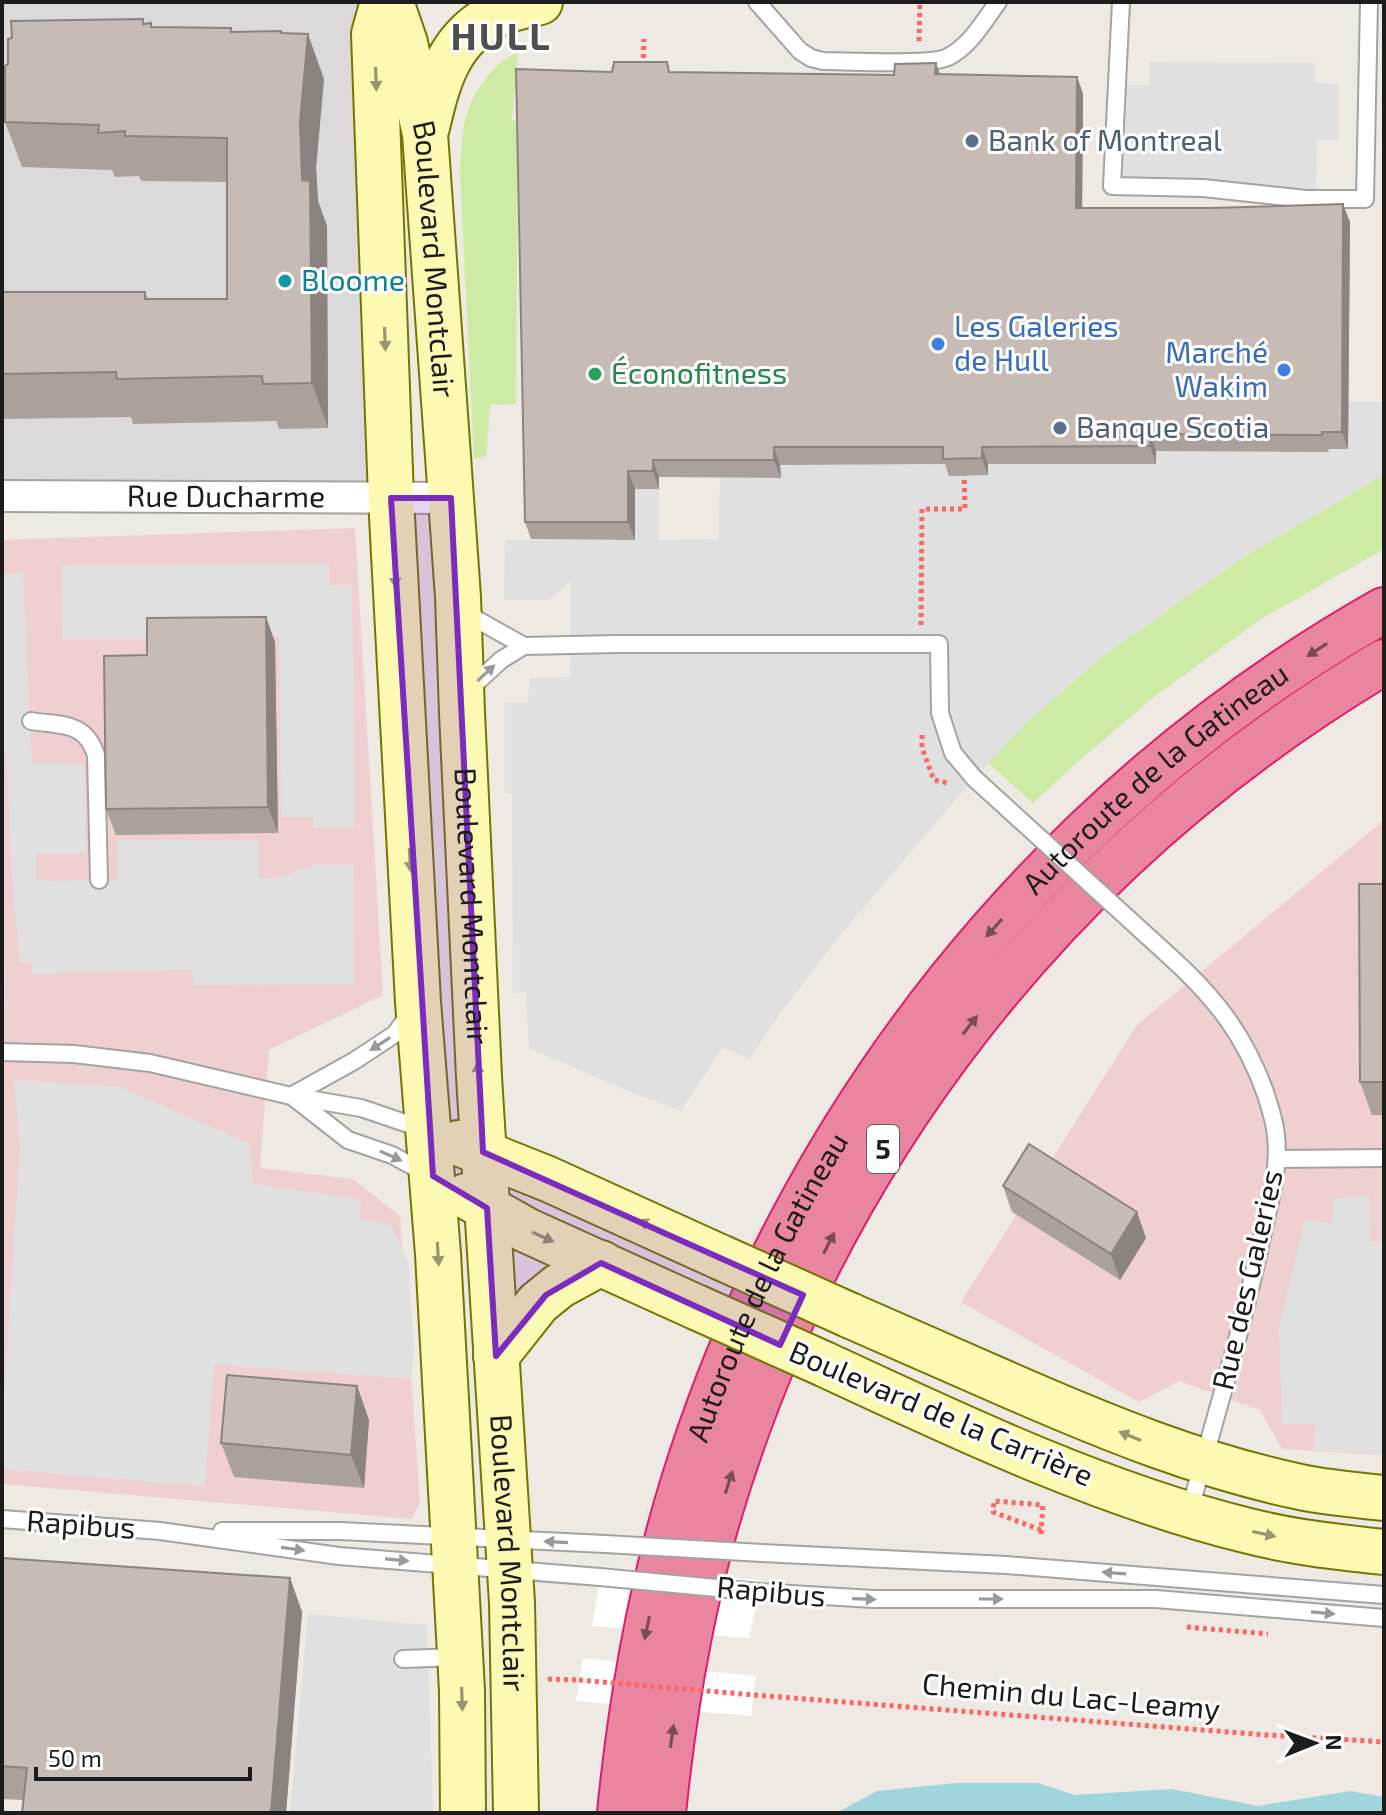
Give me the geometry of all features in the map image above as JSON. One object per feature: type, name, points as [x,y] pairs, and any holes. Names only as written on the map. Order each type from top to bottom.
[{"type":"highway","name":"Autoroute de la Gatineau","points":[[620,1813],[626,1751],[643,1644],[671,1525],[695,1446],[762,1280],[808,1191],[863,1098],[959,968],[1036,881],[1131,789],[1201,732],[1304,659],[1384,610]]},
{"type":"highway","name":"Autoroute de la Gatineau","points":[[663,1813],[690,1628],[728,1484],[786,1330],[869,1170],[968,1027],[1092,886],[1161,822],[1231,765],[1301,714],[1384,662]]},
{"type":"main road","name":"Boulevard Montclair","points":[[383,2],[374,34],[391,498],[418,1002],[433,1176],[460,1657],[463,1813]]},
{"type":"main road","name":"Boulevard Montclair","points":[[391,2],[405,43],[425,134],[458,597],[483,1152],[515,1679],[516,1813]]},
{"type":"main road","points":[[425,134],[443,68],[458,43],[498,13],[540,2]]},
{"type":"main road","name":"Boulevard de la Carrière","points":[[429,1131],[548,1179],[849,1315],[1147,1443],[1203,1462],[1304,1487],[1384,1498]]},
{"type":"main road","name":"Boulevard de la Carrière","points":[[433,1176],[526,1230],[1034,1457],[1189,1514],[1272,1536],[1384,1552]]},
{"type":"main road","points":[[496,1356],[546,1295],[601,1263]]},
{"type":"street","name":"Rue Ducharme","points":[[2,496],[451,498]]},
{"type":"lane","points":[[757,2],[800,51],[823,61],[946,58],[977,31],[998,2]]},
{"type":"lane","points":[[1121,2],[1112,186],[1203,188],[1306,199],[1365,199],[1369,2]]},
{"type":"lane","points":[[458,597],[476,619],[524,646],[501,660],[476,683],[462,713]]},
{"type":"lane","name":"Rue des Galeries","points":[[524,646],[939,644],[940,713],[953,753],[974,778],[1194,978],[1218,1005],[1242,1041],[1260,1079],[1276,1133],[1278,1159],[1254,1274],[1189,1514]]},
{"type":"lane","points":[[31,721],[77,728],[91,740],[96,755],[99,880]]},
{"type":"lane","points":[[291,1096],[395,1034],[418,1002]]},
{"type":"lane","points":[[2,1052],[74,1054],[150,1063],[291,1096],[361,1108],[429,1131]]},
{"type":"lane","points":[[291,1096],[348,1140],[392,1155],[433,1176]]},
{"type":"lane","points":[[1278,1159],[1384,1158]]},
{"type":"lane","name":"Rapibus","points":[[2,1519],[160,1531],[339,1556],[454,1551],[509,1554],[605,1544],[1006,1565],[1384,1595]]},
{"type":"lane","name":"Rapibus","points":[[160,1531],[340,1531],[454,1551],[509,1554],[600,1577],[759,1592],[873,1599],[1156,1599],[1384,1618]]},
{"type":"lane","points":[[403,1659],[460,1657]]},
{"type":"path","points":[[920,2],[920,61]]},
{"type":"path","points":[[643,79],[644,39]]},
{"type":"path","points":[[964,460],[964,476]]},
{"type":"path","points":[[994,1501],[1043,1509],[1041,1532],[993,1512],[994,1501]]},
{"type":"path","name":"Chemin du Lac-Leamy","points":[[562,1679],[1384,1742]]},
{"type":"highlighted area","points":[[391,498],[451,498],[483,1152],[803,1295],[780,1345],[601,1263],[546,1295],[496,1356],[487,1208],[433,1176]]},
{"type":"shaded area","name":"Bloome","points":[[2,2],[384,2],[391,498],[2,496]]},
{"type":"shaded area","points":[[1150,62],[1315,63],[1315,83],[1339,84],[1339,140],[1317,140],[1316,192],[1113,191],[1114,85],[1149,85]]},
{"type":"shaded area","points":[[1348,402],[1384,402],[1384,475],[1248,554],[1104,655],[1030,719],[974,778],[841,934],[749,1059],[723,1047],[681,1111],[529,1048],[526,992],[513,993],[512,794],[505,792],[505,703],[528,703],[530,678],[570,677],[571,581],[549,600],[504,600],[505,540],[634,540],[635,488],[659,489],[659,540],[719,539],[720,477],[780,477],[780,465],[950,464],[950,476],[987,475],[988,464],[1155,464],[1156,451],[1328,452],[1328,449],[1348,449]]},
{"type":"shaded area","points":[[355,528],[383,995],[269,1050],[260,1168],[353,1179],[400,1216],[420,1502],[412,1519],[2,1484],[2,1010],[8,1010],[2,927],[2,540]]},
{"type":"shaded area","points":[[329,563],[329,585],[352,585],[355,828],[313,828],[313,817],[281,817],[279,637],[63,639],[62,566]]},
{"type":"shaded area","points":[[23,573],[32,764],[84,764],[86,853],[36,854],[36,881],[118,880],[118,840],[258,840],[259,879],[276,878],[315,865],[353,865],[354,984],[194,985],[191,969],[33,974],[31,962],[20,962],[12,879],[6,750],[2,750],[2,575]]},
{"type":"shaded area","points":[[1384,820],[1384,1455],[1282,1449],[1260,1410],[1179,1381],[1139,1402],[961,1302],[1137,1025]]},
{"type":"shaded area","points":[[2,927],[8,1010],[2,1010]]},
{"type":"shaded area","points":[[14,1080],[120,1087],[250,1144],[253,1184],[361,1200],[360,1220],[391,1225],[408,1260],[414,1348],[411,1379],[214,1364],[205,1486],[2,1469],[20,1147]]},
{"type":"shaded area","points":[[1369,1196],[1370,1241],[1384,1241],[1384,1454],[1314,1450],[1315,1424],[1282,1424],[1279,1327],[1305,1219],[1332,1224],[1333,1199]]},
{"type":"shaded area","points":[[308,1614],[427,1625],[433,1813],[290,1813]]},
{"type":"green space","points":[[518,53],[512,120],[518,121],[516,404],[490,405],[486,457],[474,458],[460,174],[462,144],[469,107],[483,82],[496,67]]},
{"type":"green space","points":[[1384,475],[1384,549],[1261,619],[1154,697],[1033,803],[988,763],[1030,719],[1104,655],[1248,554]]},
{"type":"water","points":[[956,1783],[1038,1783],[1075,1795],[1172,1789],[1258,1806],[1350,1791],[1384,1797],[1384,1813],[836,1813],[877,1791]]},
{"type":"pier","points":[[602,1567],[759,1580],[749,1638],[592,1626]]},
{"type":"pier","points":[[583,1658],[756,1676],[751,1716],[576,1701]]},
{"type":"building","name":"Bloome","points":[[143,19],[143,24],[151,23],[151,27],[231,28],[231,32],[308,34],[300,122],[302,180],[310,181],[312,383],[263,384],[262,376],[117,379],[116,372],[2,374],[2,292],[145,292],[145,299],[227,299],[227,138],[125,136],[125,131],[98,133],[99,125],[5,122],[5,66],[8,64],[8,39],[12,38],[11,21]]},
{"type":"building","name":"Les Galeries de Hull","points":[[614,62],[667,62],[669,72],[894,75],[895,64],[936,63],[935,74],[1077,77],[1076,208],[1343,204],[1342,432],[1322,432],[1322,435],[1150,434],[1150,446],[982,447],[982,458],[943,459],[943,447],[774,447],[774,460],[653,460],[653,471],[628,471],[628,522],[525,522],[516,69],[612,72]]},
{"type":"building","points":[[266,617],[268,807],[106,809],[104,656],[147,655],[147,618]]},
{"type":"building","points":[[1359,884],[1384,884],[1384,1082],[1360,1082]]},
{"type":"building","points":[[1029,1144],[1137,1212],[1111,1254],[1003,1186]]},
{"type":"building","points":[[227,1375],[357,1386],[351,1455],[221,1443]]},
{"type":"building","points":[[2,1558],[290,1578],[271,1813],[22,1813],[27,1768],[2,1766]]},
{"type":"place","name":"Bank of Montreal","points":[[972,141]]},
{"type":"place","name":"Bloome","points":[[285,281]]},
{"type":"place","name":"Les Galeries de Hull","points":[[938,344]]},
{"type":"place","name":"Marché Wakim","points":[[1284,370]]},
{"type":"place","name":"Éconofitness","points":[[595,374]]},
{"type":"place","name":"Banque Scotia","points":[[1060,428]]},
{"type":"district","name":"HULL","points":[[501,37]]}]
